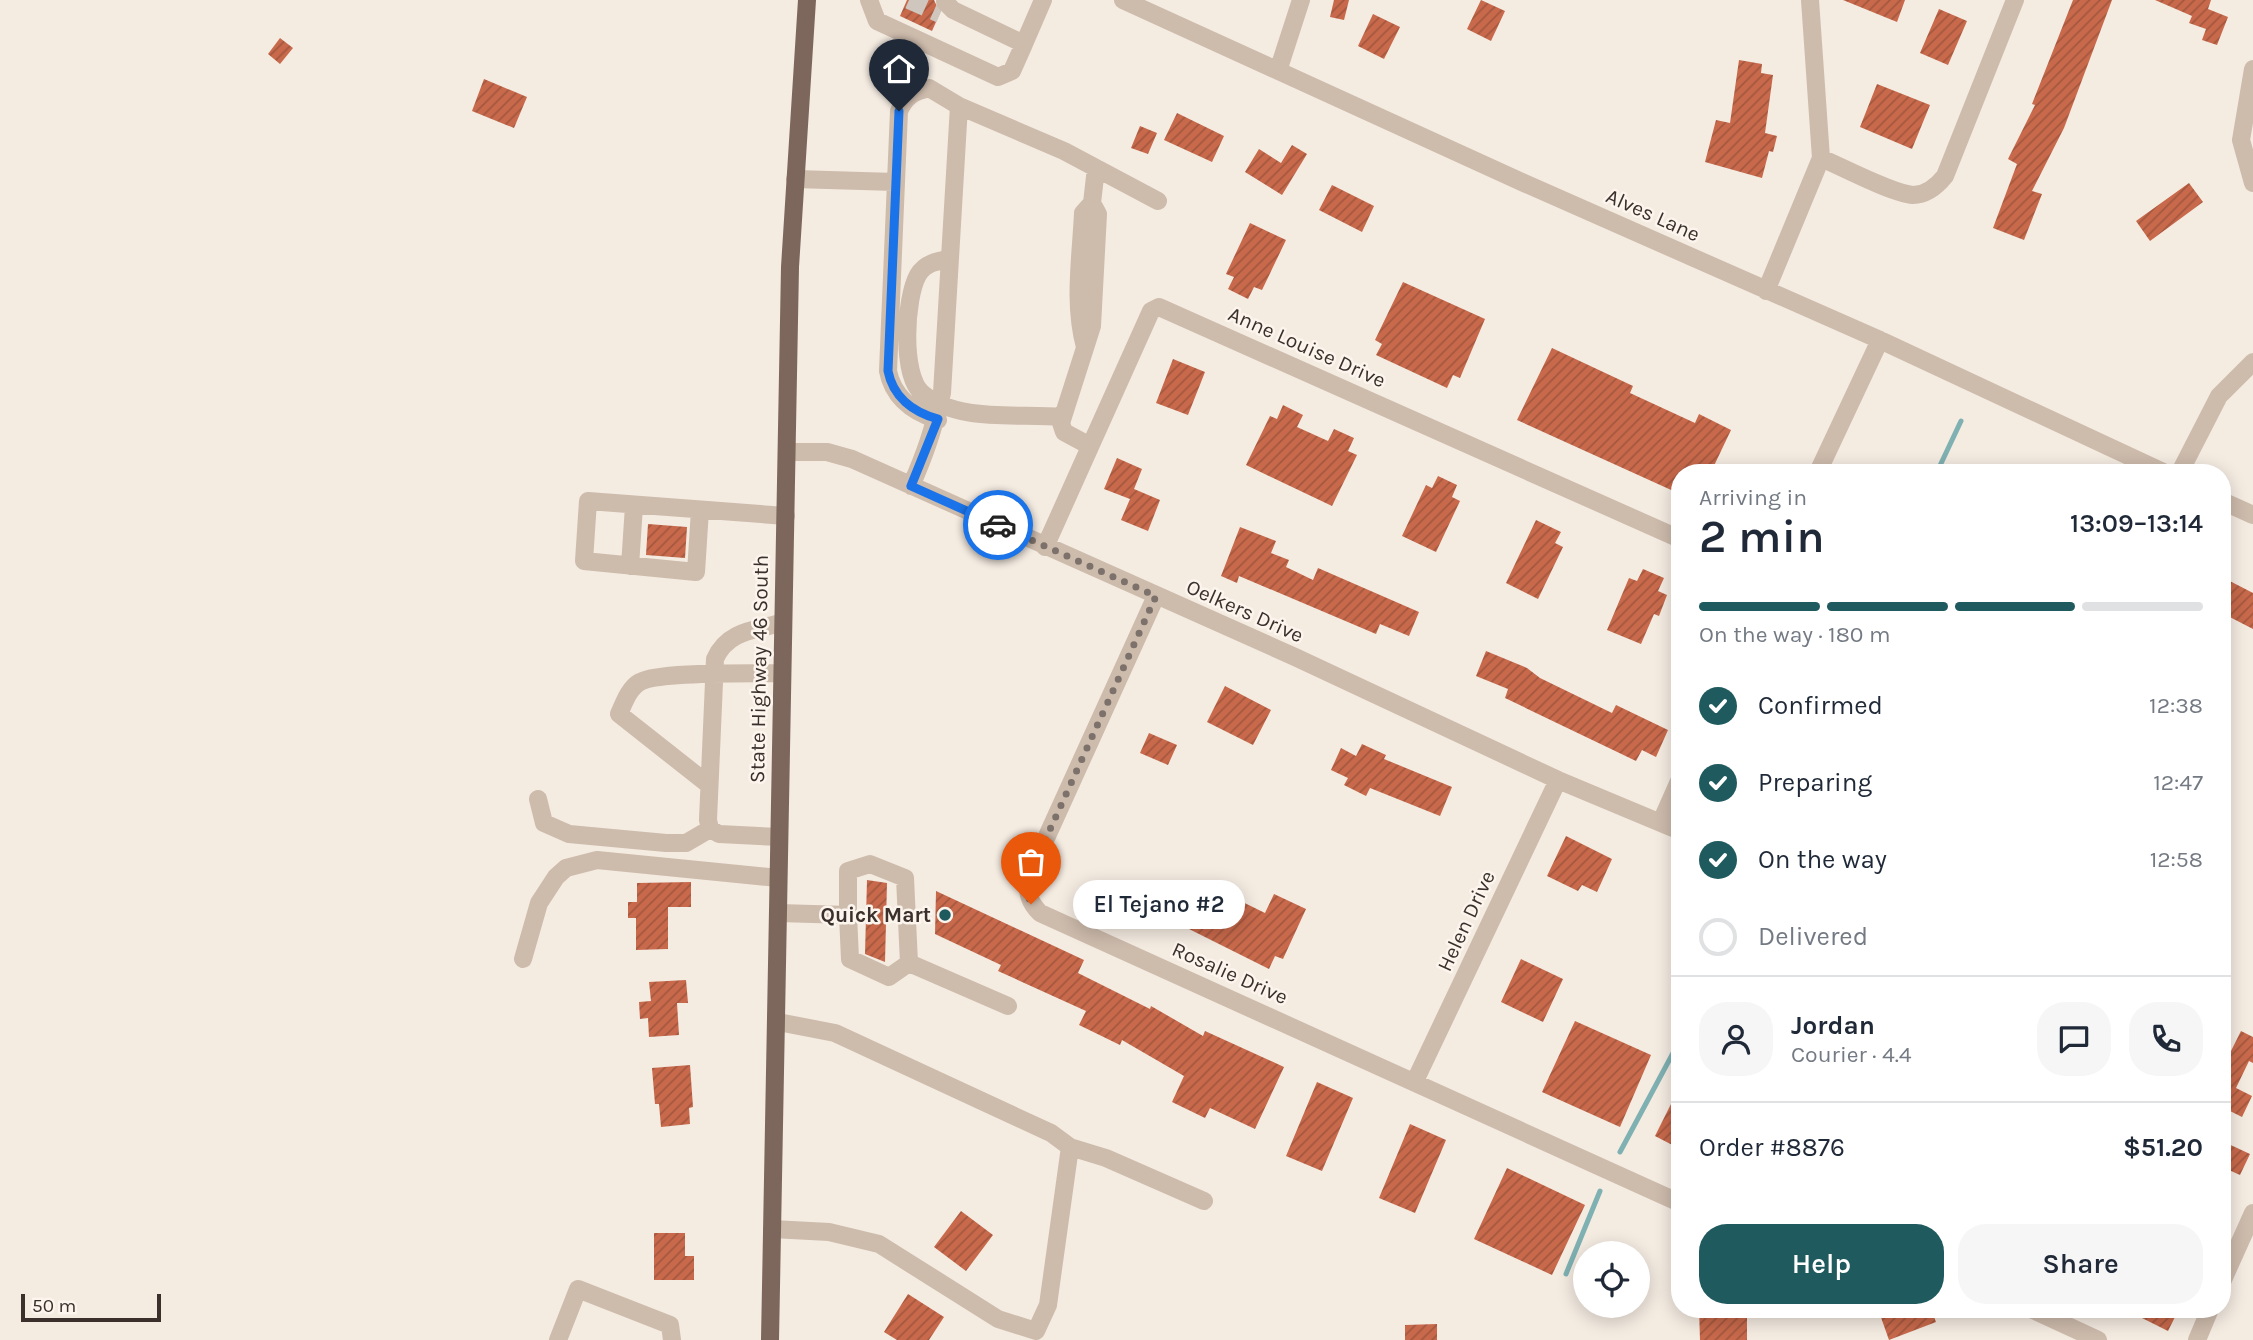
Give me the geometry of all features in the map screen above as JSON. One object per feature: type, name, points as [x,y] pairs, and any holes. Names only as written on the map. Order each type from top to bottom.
[{"type":"main road","name":"State Highway 46 South","points":[[770,1340],[778,1022],[781,623],[794,179],[807,0]]},
{"type":"street","points":[[869,0],[877,20],[998,77],[1013,71],[1043,0]]},
{"type":"street","name":"Alves Lane","points":[[1123,0],[1880,340],[2132,464]]},
{"type":"street","points":[[1278,71],[1301,0]]},
{"type":"street","points":[[1766,291],[1821,158],[1810,0]]},
{"type":"street","points":[[1821,158],[1901,192],[1919,194],[1934,188],[1945,176],[2015,0]]},
{"type":"street","points":[[946,9],[1024,44]]},
{"type":"street","points":[[2253,69],[2241,140],[2253,183]]},
{"type":"street","points":[[1062,417],[967,412],[921,414],[895,391],[888,371],[899,111],[904,99],[916,91],[929,88],[959,106],[1096,168],[1158,201]]},
{"type":"street","points":[[911,486],[939,412],[959,106]]},
{"type":"street","points":[[1090,446],[1064,432],[1062,417],[1076,384],[1084,347],[1077,321],[1083,213],[1092,203],[1096,168]]},
{"type":"street","points":[[794,179],[895,182]]},
{"type":"street","points":[[939,412],[920,392],[907,362],[909,308],[919,274],[929,264],[950,259]]},
{"type":"street","name":"Anne Louise Drive","points":[[1045,547],[1151,311],[1159,307],[1671,535]]},
{"type":"street","points":[[1822,464],[1880,340]]},
{"type":"street","points":[[2184,464],[2219,396],[2228,383],[2253,362]]},
{"type":"street","name":"Oelkers Drive","points":[[787,452],[839,454],[1559,780],[1671,827]]},
{"type":"street","points":[[700,510],[696,572],[584,561],[588,501],[786,516]]},
{"type":"street","points":[[2231,505],[2253,515]]},
{"type":"street","points":[[630,566],[634,506]]},
{"type":"street","name":"Rosalie Drive","points":[[1156,596],[1028,878],[1027,891],[1031,904],[1040,913],[1671,1199]]},
{"type":"street","points":[[710,829],[709,785],[715,659],[721,645],[734,635],[781,623]]},
{"type":"street","points":[[709,785],[619,714],[629,694],[639,683],[661,676],[782,673]]},
{"type":"street","name":"Helen Drive","points":[[1415,1081],[1559,780]]},
{"type":"street","points":[[538,799],[544,823],[569,834],[686,843],[710,829]]},
{"type":"street","points":[[1661,822],[1671,799]]},
{"type":"street","points":[[710,829],[719,834],[779,837]]},
{"type":"street","points":[[523,959],[539,903],[556,877],[566,868],[597,860],[778,878]]},
{"type":"street","points":[[870,864],[905,878],[909,963],[889,977],[850,959],[848,872],[870,864]]},
{"type":"street","points":[[778,913],[848,915]]},
{"type":"street","points":[[909,963],[1008,1006]]},
{"type":"street","points":[[778,1022],[835,1033],[1051,1133],[1070,1147],[1106,1158],[1204,1201]]},
{"type":"street","points":[[772,1229],[829,1231],[880,1244],[998,1319],[1040,1336],[1048,1305],[1070,1147]]},
{"type":"street","points":[[2231,1262],[2253,1213]]},
{"type":"street","points":[[558,1340],[578,1289],[670,1325],[672,1340]]},
{"type":"street","points":[[2050,1318],[2098,1340]]},
{"type":"street","points":[[2197,1340],[2206,1318]]},
{"type":"building","points":[[907,0],[934,0],[940,13],[932,31],[900,16]]},
{"type":"building","points":[[1334,0],[1349,0],[1344,20],[1330,17]]},
{"type":"building","points":[[1481,0],[1505,11],[1491,41],[1467,29]]},
{"type":"building","points":[[1843,0],[1905,0],[1897,22]]},
{"type":"building","points":[[2073,0],[2112,0],[2064,128],[2032,191],[2042,194],[2024,240],[1993,228],[2017,164],[2008,159],[2035,105],[2032,104]]},
{"type":"building","points":[[2155,0],[2211,0],[2208,9],[2228,17],[2217,45],[2202,40],[2206,29],[2189,23],[2192,16]]},
{"type":"building","points":[[1939,9],[1967,21],[1948,65],[1920,53]]},
{"type":"building","points":[[1373,14],[1400,27],[1384,59],[1358,46]]},
{"type":"building","points":[[280,38],[293,48],[280,64],[268,54]]},
{"type":"building","points":[[1739,60],[1762,64],[1761,73],[1773,75],[1765,133],[1777,136],[1773,152],[1769,151],[1762,178],[1705,162],[1716,120],[1730,123]]},
{"type":"building","points":[[484,79],[527,97],[514,128],[472,111]]},
{"type":"building","points":[[1877,84],[1930,105],[1912,149],[1860,127]]},
{"type":"building","points":[[1177,113],[1224,136],[1212,162],[1164,140]]},
{"type":"building","points":[[1140,126],[1157,133],[1148,154],[1131,148]]},
{"type":"building","points":[[1292,145],[1307,154],[1282,195],[1245,172],[1259,149],[1281,163]]},
{"type":"building","points":[[2189,183],[2203,202],[2150,241],[2136,221]]},
{"type":"building","points":[[1332,185],[1374,206],[1362,232],[1319,210]]},
{"type":"building","points":[[1250,223],[1286,240],[1262,290],[1254,287],[1248,299],[1228,289],[1234,277],[1226,274]]},
{"type":"building","points":[[1403,282],[1485,319],[1460,378],[1453,375],[1447,388],[1376,355],[1382,344],[1375,340]]},
{"type":"building","points":[[1552,348],[1633,386],[1630,393],[1695,423],[1699,414],[1731,430],[1715,464],[1671,464],[1671,490],[1517,420]]},
{"type":"building","points":[[1173,359],[1205,372],[1188,415],[1156,403]]},
{"type":"building","points":[[1283,405],[1303,415],[1297,427],[1328,441],[1334,429],[1354,438],[1348,451],[1357,455],[1332,506],[1246,465],[1270,416],[1277,419]]},
{"type":"building","points":[[1117,458],[1142,469],[1134,489],[1160,500],[1148,531],[1121,520],[1130,499],[1104,489]]},
{"type":"building","points":[[1438,476],[1457,485],[1452,497],[1460,501],[1436,552],[1402,536],[1426,485],[1432,488]]},
{"type":"building","points":[[1536,520],[1561,532],[1555,543],[1563,547],[1538,599],[1506,583]]},
{"type":"building","points":[[648,524],[687,527],[685,558],[646,555]]},
{"type":"building","points":[[1240,527],[1276,541],[1271,553],[1289,560],[1286,567],[1313,580],[1318,568],[1419,612],[1409,636],[1380,624],[1376,634],[1239,576],[1237,583],[1221,576]]},
{"type":"building","points":[[1643,569],[1664,578],[1658,591],[1667,595],[1659,616],[1654,614],[1641,644],[1607,630],[1629,578],[1637,581]]},
{"type":"building","points":[[2231,582],[2253,593],[2253,629],[2231,618]]},
{"type":"building","points":[[1486,651],[1527,668],[1540,678],[1612,713],[1616,705],[1668,730],[1656,757],[1642,750],[1636,761],[1505,698],[1508,689],[1476,676]]},
{"type":"building","points":[[1225,686],[1271,710],[1253,745],[1207,722]]},
{"type":"building","points":[[1149,733],[1177,745],[1168,765],[1140,753]]},
{"type":"building","points":[[1362,744],[1386,755],[1384,759],[1452,787],[1440,816],[1370,788],[1366,796],[1344,785],[1348,778],[1331,770],[1341,748],[1356,756]]},
{"type":"building","points":[[1566,836],[1612,859],[1597,892],[1582,885],[1578,891],[1547,876]]},
{"type":"building","points":[[867,880],[887,883],[885,962],[865,954]]},
{"type":"building","points":[[691,882],[691,907],[668,907],[668,949],[636,950],[636,918],[628,918],[628,902],[637,902],[637,883]]},
{"type":"building","points":[[1208,885],[1265,913],[1274,894],[1306,909],[1283,959],[1275,956],[1269,969],[1187,928]]},
{"type":"building","points":[[936,891],[1084,960],[1078,973],[1150,1009],[1151,1006],[1203,1036],[1205,1031],[1284,1067],[1255,1129],[1210,1108],[1205,1118],[1172,1102],[1184,1076],[1122,1040],[1120,1045],[1079,1025],[1086,1011],[998,971],[1001,965],[935,934]]},
{"type":"building","points":[[1521,959],[1563,979],[1543,1022],[1501,1002]]},
{"type":"building","points":[[686,980],[688,1003],[677,1003],[679,1035],[649,1037],[648,1018],[640,1019],[639,1002],[651,1001],[649,982]]},
{"type":"building","points":[[1575,1021],[1651,1055],[1620,1127],[1542,1092]]},
{"type":"building","points":[[2241,1031],[2253,1037],[2253,1063],[2249,1061],[2236,1088],[2252,1096],[2242,1117],[2231,1112],[2231,1051]]},
{"type":"building","points":[[690,1065],[693,1107],[689,1108],[690,1124],[661,1127],[659,1104],[655,1104],[652,1068]]},
{"type":"building","points":[[1317,1082],[1353,1098],[1322,1171],[1286,1156]]},
{"type":"building","points":[[1671,1104],[1671,1144],[1655,1136]]},
{"type":"building","points":[[1410,1124],[1446,1140],[1415,1213],[1379,1198]]},
{"type":"building","points":[[2231,1145],[2250,1154],[2240,1175],[2231,1171]]},
{"type":"building","points":[[1507,1168],[1585,1205],[1552,1275],[1474,1239]]},
{"type":"building","points":[[961,1211],[993,1235],[966,1271],[934,1247]]},
{"type":"building","points":[[654,1233],[685,1233],[685,1256],[694,1256],[694,1280],[654,1280]]},
{"type":"building","points":[[908,1294],[944,1317],[929,1340],[897,1340],[884,1332]]},
{"type":"building","points":[[1699,1318],[1747,1318],[1747,1340],[1700,1340]]},
{"type":"building","points":[[1881,1318],[1934,1318],[1936,1322],[1889,1340]]},
{"type":"building","points":[[2142,1318],[2174,1318],[2168,1331]]},
{"type":"building","points":[[1437,1324],[1437,1340],[1405,1340],[1405,1325]]},
{"type":"waterway","points":[[1941,464],[1961,421]]},
{"type":"waterway","points":[[1620,1152],[1671,1057]]},
{"type":"waterway","points":[[1566,1274],[1600,1191]]},
{"type":"tunnel","points":[[909,0],[940,14]]},
{"type":"way so far","points":[[998,525],[1156,596],[1028,878],[1027,891],[1031,904]]},
{"type":"place","name":"El Tejano #2","points":[[1031,904]]},
{"type":"place","name":"Quick Mart","points":[[945,915]]},
{"type":"route","points":[[899,111],[888,371],[895,391],[906,403],[921,414],[938,419],[932,440],[911,486],[998,525]]}]
